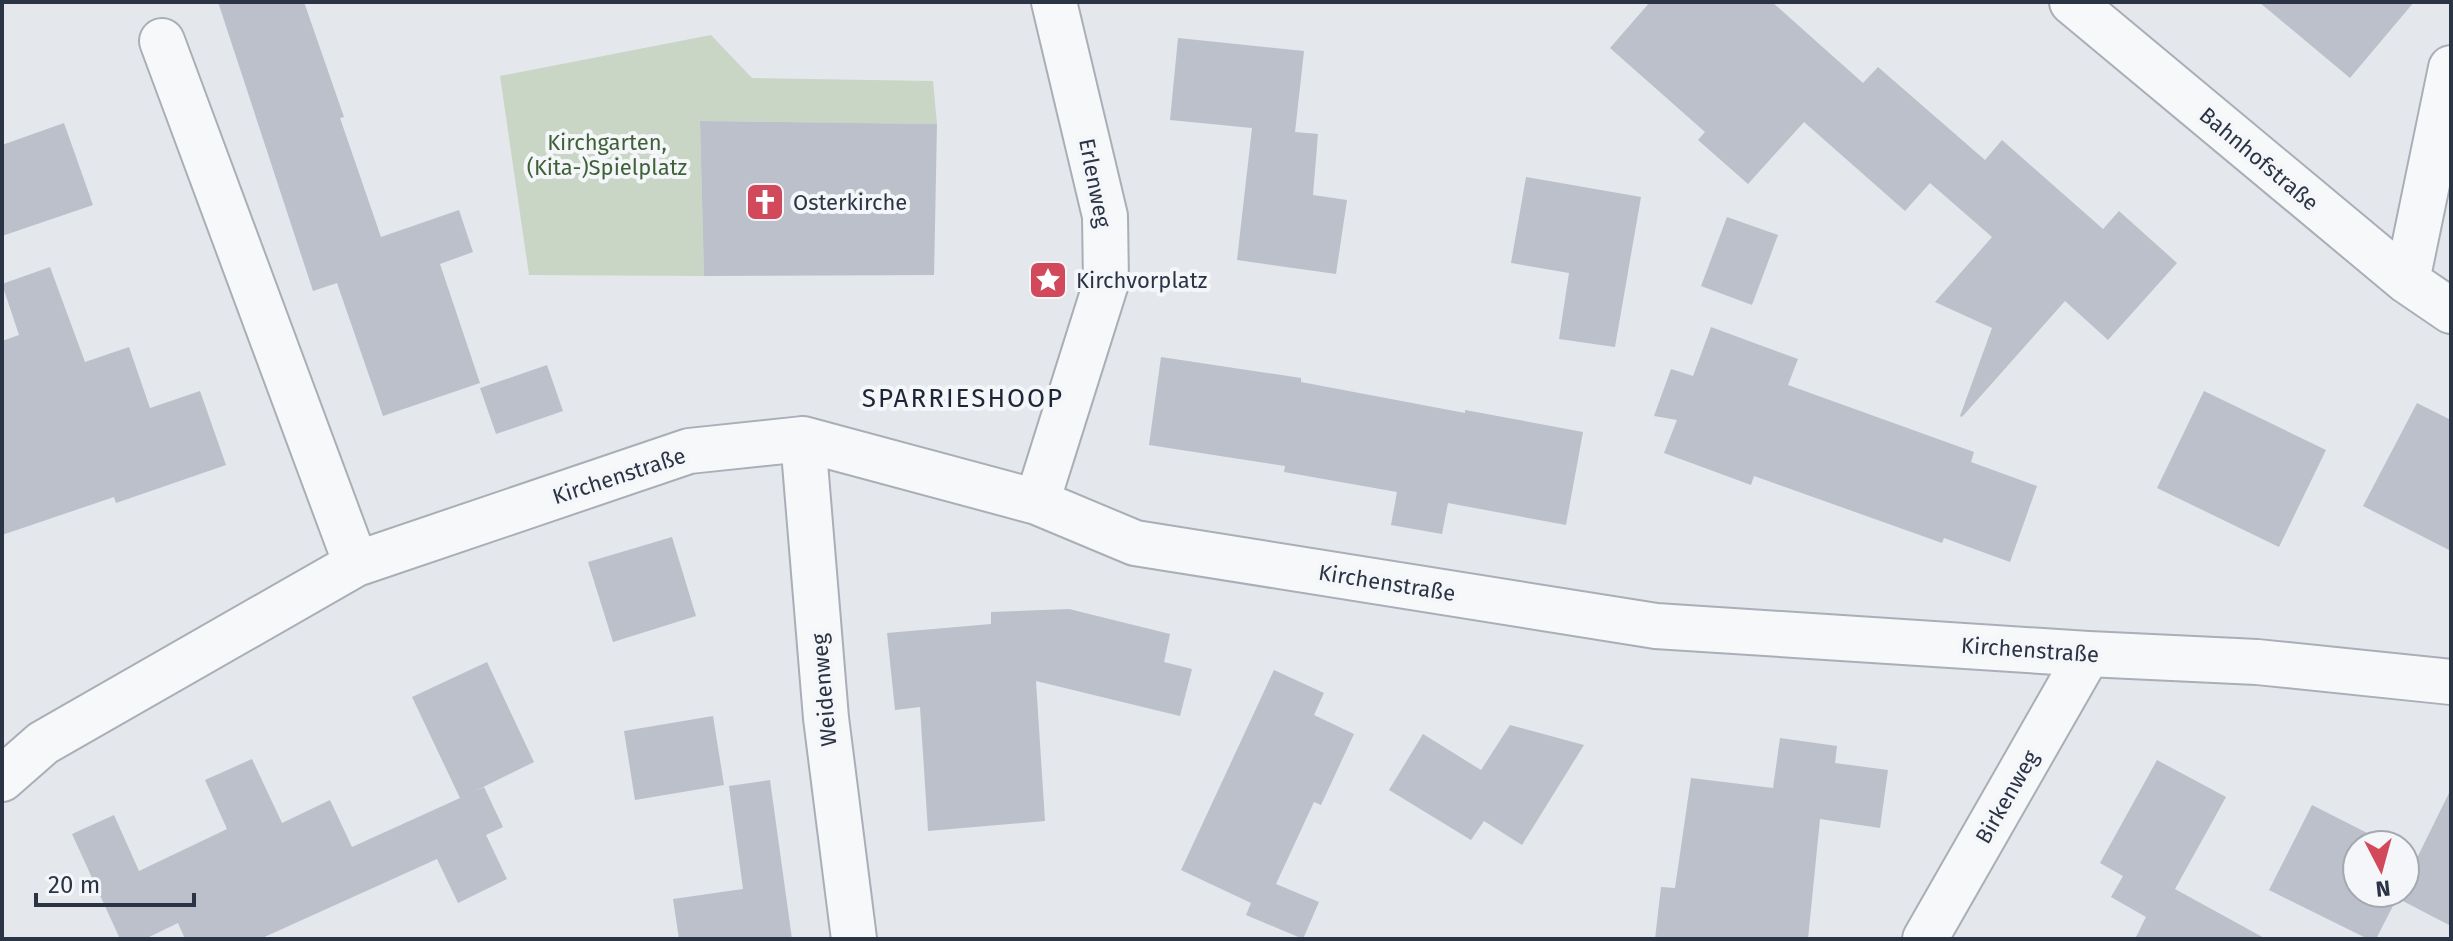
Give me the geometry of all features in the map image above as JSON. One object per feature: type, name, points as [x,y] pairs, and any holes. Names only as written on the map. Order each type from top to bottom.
[{"type":"street","name":"Erlenweg","points":[[1037,502],[1106,283],[1105,216],[1054,2]]},
{"type":"street","name":"Bahnhofstraße","points":[[2072,2],[2407,281],[2451,311]]},
{"type":"street","points":[[162,41],[356,564]]},
{"type":"street","points":[[2407,281],[2451,68]]},
{"type":"street","name":"Kirchenstraße","points":[[2,779],[43,743],[356,564],[689,451],[803,439],[1037,502],[1135,543],[1656,626],[2257,662],[2451,682]]},
{"type":"street","name":"Weidenweg","points":[[803,439],[826,718],[854,939]]},
{"type":"street","name":"Birkenweg","points":[[1925,939],[2088,654]]},
{"type":"green space","name":"Kirchgarten, (Kita-)Spielplatz","points":[[711,35],[752,78],[933,81],[937,124],[700,121],[704,276],[529,275],[500,76]]},
{"type":"building","points":[[218,2],[304,2],[381,237],[459,210],[473,252],[440,264],[480,383],[383,416],[337,283],[313,291]]},
{"type":"building","points":[[1650,2],[1772,2],[1863,83],[1878,67],[1985,160],[2002,140],[2103,229],[2119,211],[2177,263],[2108,340],[2065,301],[1962,417],[1992,328],[1935,302],[1992,237],[1930,183],[1905,211],[1804,122],[1748,184],[1698,140],[1705,132],[1610,48]]},
{"type":"building","points":[[2259,2],[2414,2],[2350,78]]},
{"type":"building","points":[[1178,38],[1304,51],[1295,132],[1318,134],[1313,195],[1347,200],[1336,274],[1237,260],[1252,128],[1170,120]]},
{"type":"building","name":"Osterkirche","points":[[700,121],[937,124],[934,275],[704,276]]},
{"type":"building","points":[[64,123],[93,205],[2,236],[2,145]]},
{"type":"building","points":[[1526,177],[1641,197],[1615,347],[1559,339],[1569,273],[1511,263]]},
{"type":"building","points":[[1727,217],[1778,235],[1752,305],[1701,286]]},
{"type":"building","points":[[50,267],[85,362],[129,347],[150,408],[200,391],[226,465],[116,503],[114,497],[2,535],[2,341],[19,335],[2,284]]},
{"type":"building","points":[[1711,327],[1798,359],[1788,385],[1974,452],[1971,462],[2037,486],[2010,562],[1944,538],[1942,543],[1754,476],[1751,485],[1664,453],[1677,420],[1654,416],[1671,369],[1693,376]]},
{"type":"building","points":[[1161,357],[1301,378],[1301,382],[1583,432],[1566,525],[1448,503],[1442,534],[1391,525],[1397,492],[1284,472],[1285,466],[1149,445]]},
{"type":"building","points":[[547,365],[563,411],[496,434],[480,388]]},
{"type":"building","points":[[2204,391],[2326,450],[2279,547],[2157,488]]},
{"type":"building","points":[[2417,403],[2451,420],[2451,551],[2363,506]]},
{"type":"building","points":[[672,537],[696,616],[613,642],[588,562]]},
{"type":"building","points":[[1069,609],[1170,634],[1164,662],[1192,669],[1180,716],[1036,681],[1045,821],[928,831],[920,707],[895,710],[887,633],[991,624],[991,612]]},
{"type":"building","points":[[487,662],[534,762],[473,792],[484,787],[503,827],[486,835],[507,879],[458,903],[437,859],[260,939],[185,939],[178,923],[145,939],[120,939],[72,834],[114,815],[139,871],[227,829],[205,780],[252,759],[282,823],[330,800],[352,847],[460,798],[412,697]]},
{"type":"building","points":[[1274,670],[1324,693],[1314,715],[1354,734],[1321,805],[1314,802],[1276,884],[1319,902],[1303,939],[1246,915],[1251,903],[1181,870]]},
{"type":"building","points":[[713,716],[724,785],[635,800],[624,731]]},
{"type":"building","points":[[1510,725],[1584,745],[1522,845],[1484,821],[1471,840],[1389,790],[1423,734],[1481,770]]},
{"type":"building","points":[[1780,738],[1837,746],[1835,763],[1888,770],[1880,828],[1820,819],[1808,939],[1655,939],[1661,887],[1675,888],[1691,778],[1773,788]]},
{"type":"building","points":[[2157,760],[2226,797],[2175,889],[2266,939],[2135,939],[2146,917],[2111,897],[2123,876],[2100,863]]},
{"type":"building","points":[[770,780],[792,939],[679,939],[673,899],[743,889],[729,786]]},
{"type":"building","points":[[2451,789],[2451,926],[2418,909],[2421,909],[2421,850]]},
{"type":"building","points":[[2312,805],[2359,829],[2341,829],[2341,909],[2391,909],[2376,939],[2368,939],[2269,890]]},
{"type":"place","name":"Osterkirche","points":[[765,202]]},
{"type":"place","name":"Kirchvorplatz","points":[[1048,280]]},
{"type":"district","name":"SPARRIESHOOP","points":[[963,398]]}]
